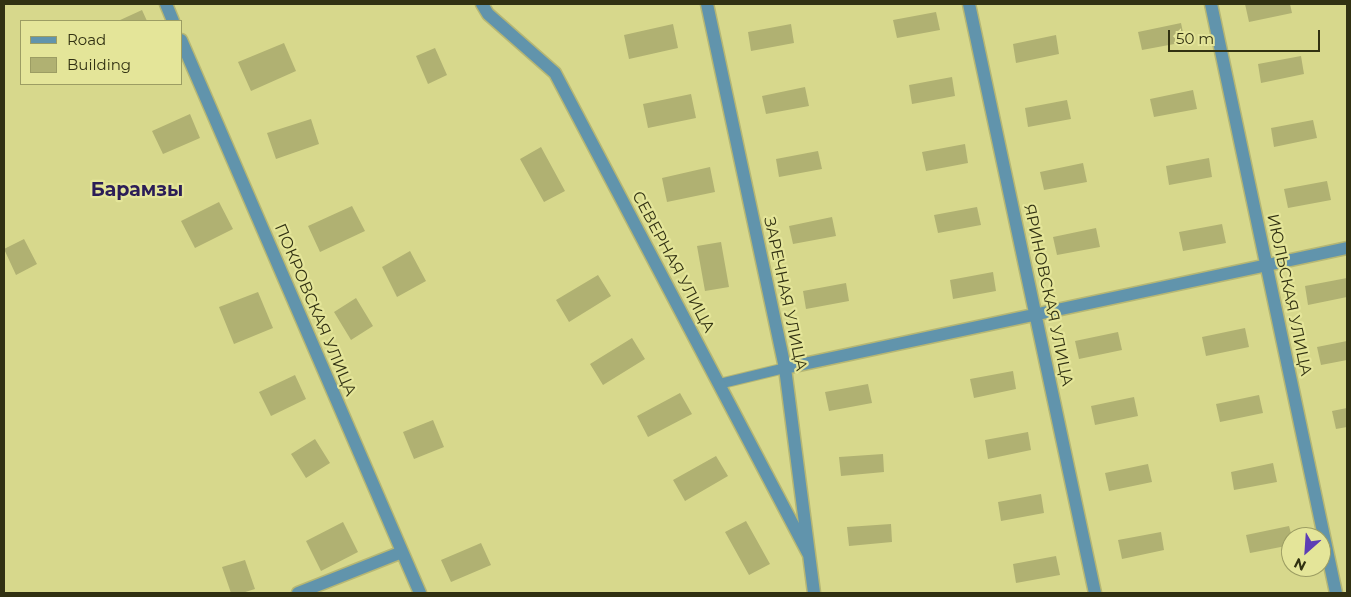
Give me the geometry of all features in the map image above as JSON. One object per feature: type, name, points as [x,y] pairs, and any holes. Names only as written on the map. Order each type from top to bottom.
[{"type":"street","points":[[166,4],[173,20]]},
{"type":"street","name":"СЕВЕРНАЯ УЛИЦА","points":[[482,4],[488,14],[556,73],[809,555]]},
{"type":"street","name":"ЗАРЕЧНАЯ УЛИЦА","points":[[706,4],[785,368],[814,593]]},
{"type":"street","name":"ЯРИНОВСКАЯ УЛИЦА","points":[[969,4],[1096,593]]},
{"type":"street","name":"ИЮЛЬСКАЯ УЛИЦА","points":[[1211,4],[1336,593]]},
{"type":"street","name":"ПОКРОВСКАЯ УЛИЦА","points":[[182,42],[420,593]]},
{"type":"street","points":[[785,368],[1347,248]]},
{"type":"street","points":[[298,593],[402,552]]},
{"type":"lane","points":[[719,384],[785,368]]},
{"type":"building","points":[[1245,4],[1290,4],[1292,13],[1249,22]]},
{"type":"building","points":[[142,10],[147,20],[120,20]]},
{"type":"building","points":[[936,12],[940,30],[897,38],[893,20]]},
{"type":"building","points":[[1181,23],[1185,42],[1142,50],[1138,32]]},
{"type":"building","points":[[673,24],[678,48],[629,59],[624,35]]},
{"type":"building","points":[[791,24],[794,43],[751,51],[748,32]]},
{"type":"building","points":[[1056,35],[1059,54],[1016,63],[1013,44]]},
{"type":"building","points":[[284,43],[296,71],[251,91],[238,62]]},
{"type":"building","points":[[435,48],[447,75],[428,84],[416,56]]},
{"type":"building","points":[[1301,56],[1304,74],[1261,83],[1258,64]]},
{"type":"building","points":[[952,77],[955,96],[912,104],[909,85]]},
{"type":"building","points":[[805,87],[809,106],[766,114],[762,96]]},
{"type":"building","points":[[1193,90],[1197,109],[1154,117],[1150,99]]},
{"type":"building","points":[[691,94],[696,118],[648,128],[643,104]]},
{"type":"building","points":[[1067,100],[1071,119],[1028,127],[1025,108]]},
{"type":"building","points":[[190,114],[200,138],[163,154],[152,131]]},
{"type":"building","points":[[311,119],[319,144],[276,159],[267,133]]},
{"type":"building","points":[[1313,120],[1317,138],[1274,147],[1271,128]]},
{"type":"building","points":[[965,144],[968,163],[926,171],[922,152]]},
{"type":"building","points":[[541,147],[565,191],[544,202],[520,159]]},
{"type":"building","points":[[818,151],[822,169],[779,177],[776,159]]},
{"type":"building","points":[[1209,158],[1212,177],[1169,185],[1166,166]]},
{"type":"building","points":[[1083,163],[1087,182],[1044,190],[1040,172]]},
{"type":"building","points":[[710,167],[715,192],[667,202],[662,178]]},
{"type":"building","points":[[1327,181],[1331,200],[1288,208],[1284,189]]},
{"type":"building","points":[[219,202],[233,229],[195,248],[181,221]]},
{"type":"building","points":[[352,206],[365,231],[320,252],[308,226]]},
{"type":"building","points":[[977,207],[981,225],[938,233],[934,215]]},
{"type":"building","points":[[832,217],[836,236],[793,244],[789,226]]},
{"type":"building","points":[[1222,224],[1226,243],[1183,251],[1179,232]]},
{"type":"building","points":[[1096,228],[1100,247],[1057,255],[1053,237]]},
{"type":"building","points":[[24,239],[37,264],[16,275],[4,249]]},
{"type":"building","points":[[721,242],[729,287],[705,291],[697,246]]},
{"type":"building","points":[[410,251],[426,281],[397,297],[382,267]]},
{"type":"building","points":[[993,272],[996,291],[953,299],[950,280]]},
{"type":"building","points":[[598,275],[611,296],[569,322],[556,300]]},
{"type":"building","points":[[1347,278],[1347,297],[1308,305],[1305,286]]},
{"type":"building","points":[[846,283],[849,301],[806,309],[803,291]]},
{"type":"building","points":[[258,292],[273,328],[234,344],[219,307]]},
{"type":"building","points":[[356,298],[373,326],[351,340],[334,312]]},
{"type":"building","points":[[1245,328],[1249,347],[1206,356],[1202,337]]},
{"type":"building","points":[[1118,332],[1122,350],[1079,359],[1075,341]]},
{"type":"building","points":[[632,338],[645,359],[603,385],[590,364]]},
{"type":"building","points":[[1347,341],[1347,360],[1321,365],[1317,347]]},
{"type":"building","points":[[1013,371],[1016,389],[974,398],[970,379]]},
{"type":"building","points":[[295,375],[306,399],[271,416],[259,392]]},
{"type":"building","points":[[868,384],[872,403],[829,411],[825,392]]},
{"type":"building","points":[[680,393],[692,414],[648,437],[637,416]]},
{"type":"building","points":[[1259,395],[1263,413],[1220,422],[1216,404]]},
{"type":"building","points":[[1134,397],[1138,416],[1095,425],[1091,406]]},
{"type":"building","points":[[1347,408],[1347,427],[1336,429],[1332,411]]},
{"type":"building","points":[[433,420],[444,447],[414,459],[403,432]]},
{"type":"building","points":[[1028,432],[1031,450],[988,459],[985,440]]},
{"type":"building","points":[[315,439],[330,463],[306,478],[291,454]]},
{"type":"building","points":[[883,454],[884,472],[841,476],[839,457]]},
{"type":"building","points":[[716,456],[728,476],[685,501],[673,480]]},
{"type":"building","points":[[1273,463],[1277,482],[1234,490],[1231,472]]},
{"type":"building","points":[[1148,464],[1152,482],[1109,491],[1105,473]]},
{"type":"building","points":[[1041,494],[1044,513],[1001,521],[998,502]]},
{"type":"building","points":[[746,521],[770,564],[749,575],[725,532]]},
{"type":"building","points":[[343,522],[358,552],[321,571],[306,541]]},
{"type":"building","points":[[891,524],[892,542],[849,546],[847,527]]},
{"type":"building","points":[[1281,528],[1281,547],[1250,553],[1246,535]]},
{"type":"building","points":[[1161,532],[1164,550],[1122,559],[1118,540]]},
{"type":"building","points":[[481,543],[491,565],[451,582],[441,560]]},
{"type":"building","points":[[1056,556],[1060,575],[1016,583],[1013,564]]},
{"type":"building","points":[[245,560],[255,589],[242,593],[231,593],[222,567]]},
{"type":"district","name":"Барамзы","points":[[137,190]]}]
